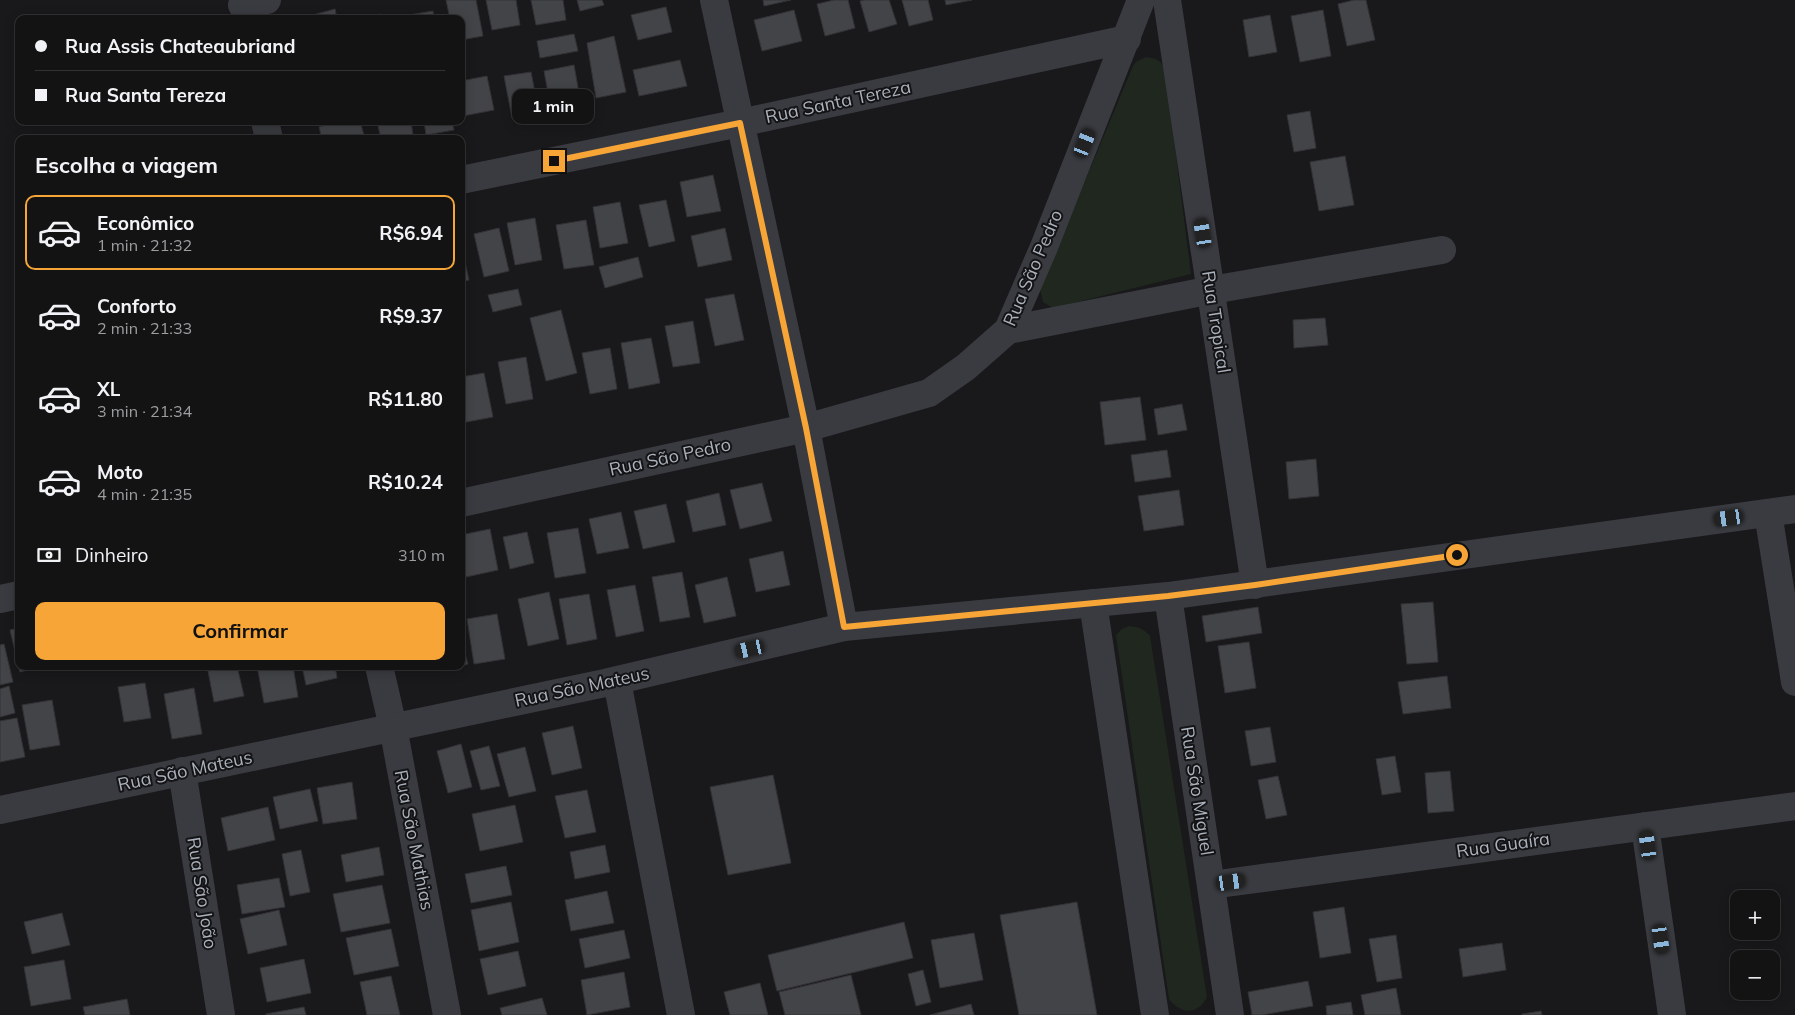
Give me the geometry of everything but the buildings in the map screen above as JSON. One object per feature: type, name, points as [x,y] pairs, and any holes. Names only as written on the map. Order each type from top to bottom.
[{"type":"street","points":[[714,0],[806,428],[844,627]]},
{"type":"street","name":"Rua São Pedro","points":[[465,502],[806,428],[929,394],[966,367],[1008,330],[1044,247],[1141,0]]},
{"type":"street","name":"Rua Tropical","points":[[1167,0],[1255,585]]},
{"type":"street","name":"Rua Santa Tereza","points":[[465,179],[740,123],[1127,39]]},
{"type":"street","points":[[1008,330],[1212,290],[1442,250]]},
{"type":"street","name":"Rua São Mateus","points":[[0,810],[617,680],[844,627],[1168,596],[1795,509]]},
{"type":"street","points":[[1768,513],[1795,682]]},
{"type":"street","points":[[0,599],[15,596]]},
{"type":"street","name":"Rua São Miguel","points":[[1168,596],[1230,1015]]},
{"type":"street","points":[[1093,603],[1155,1015]]},
{"type":"street","name":"Rua São Mathias","points":[[380,670],[393,727],[447,1015]]},
{"type":"street","points":[[617,680],[681,1015]]},
{"type":"street","name":"Rua São João","points":[[182,771],[221,1015]]},
{"type":"street","name":"Rua Guaíra","points":[[1211,885],[1795,806]]},
{"type":"street","points":[[1645,826],[1672,1015]]},
{"type":"shaded area","points":[[1146,57],[1157,60],[1165,68],[1191,274],[1053,308],[1043,302],[1040,289],[1133,66],[1136,62]]},
{"type":"shaded area","points":[[1129,626],[1141,629],[1150,636],[1207,997],[1199,1007],[1189,1011],[1179,1008],[1169,999],[1116,635],[1122,629]]},
{"type":"route","points":[[554,161],[740,123],[806,428],[844,627],[1168,596],[1457,555]]}]
